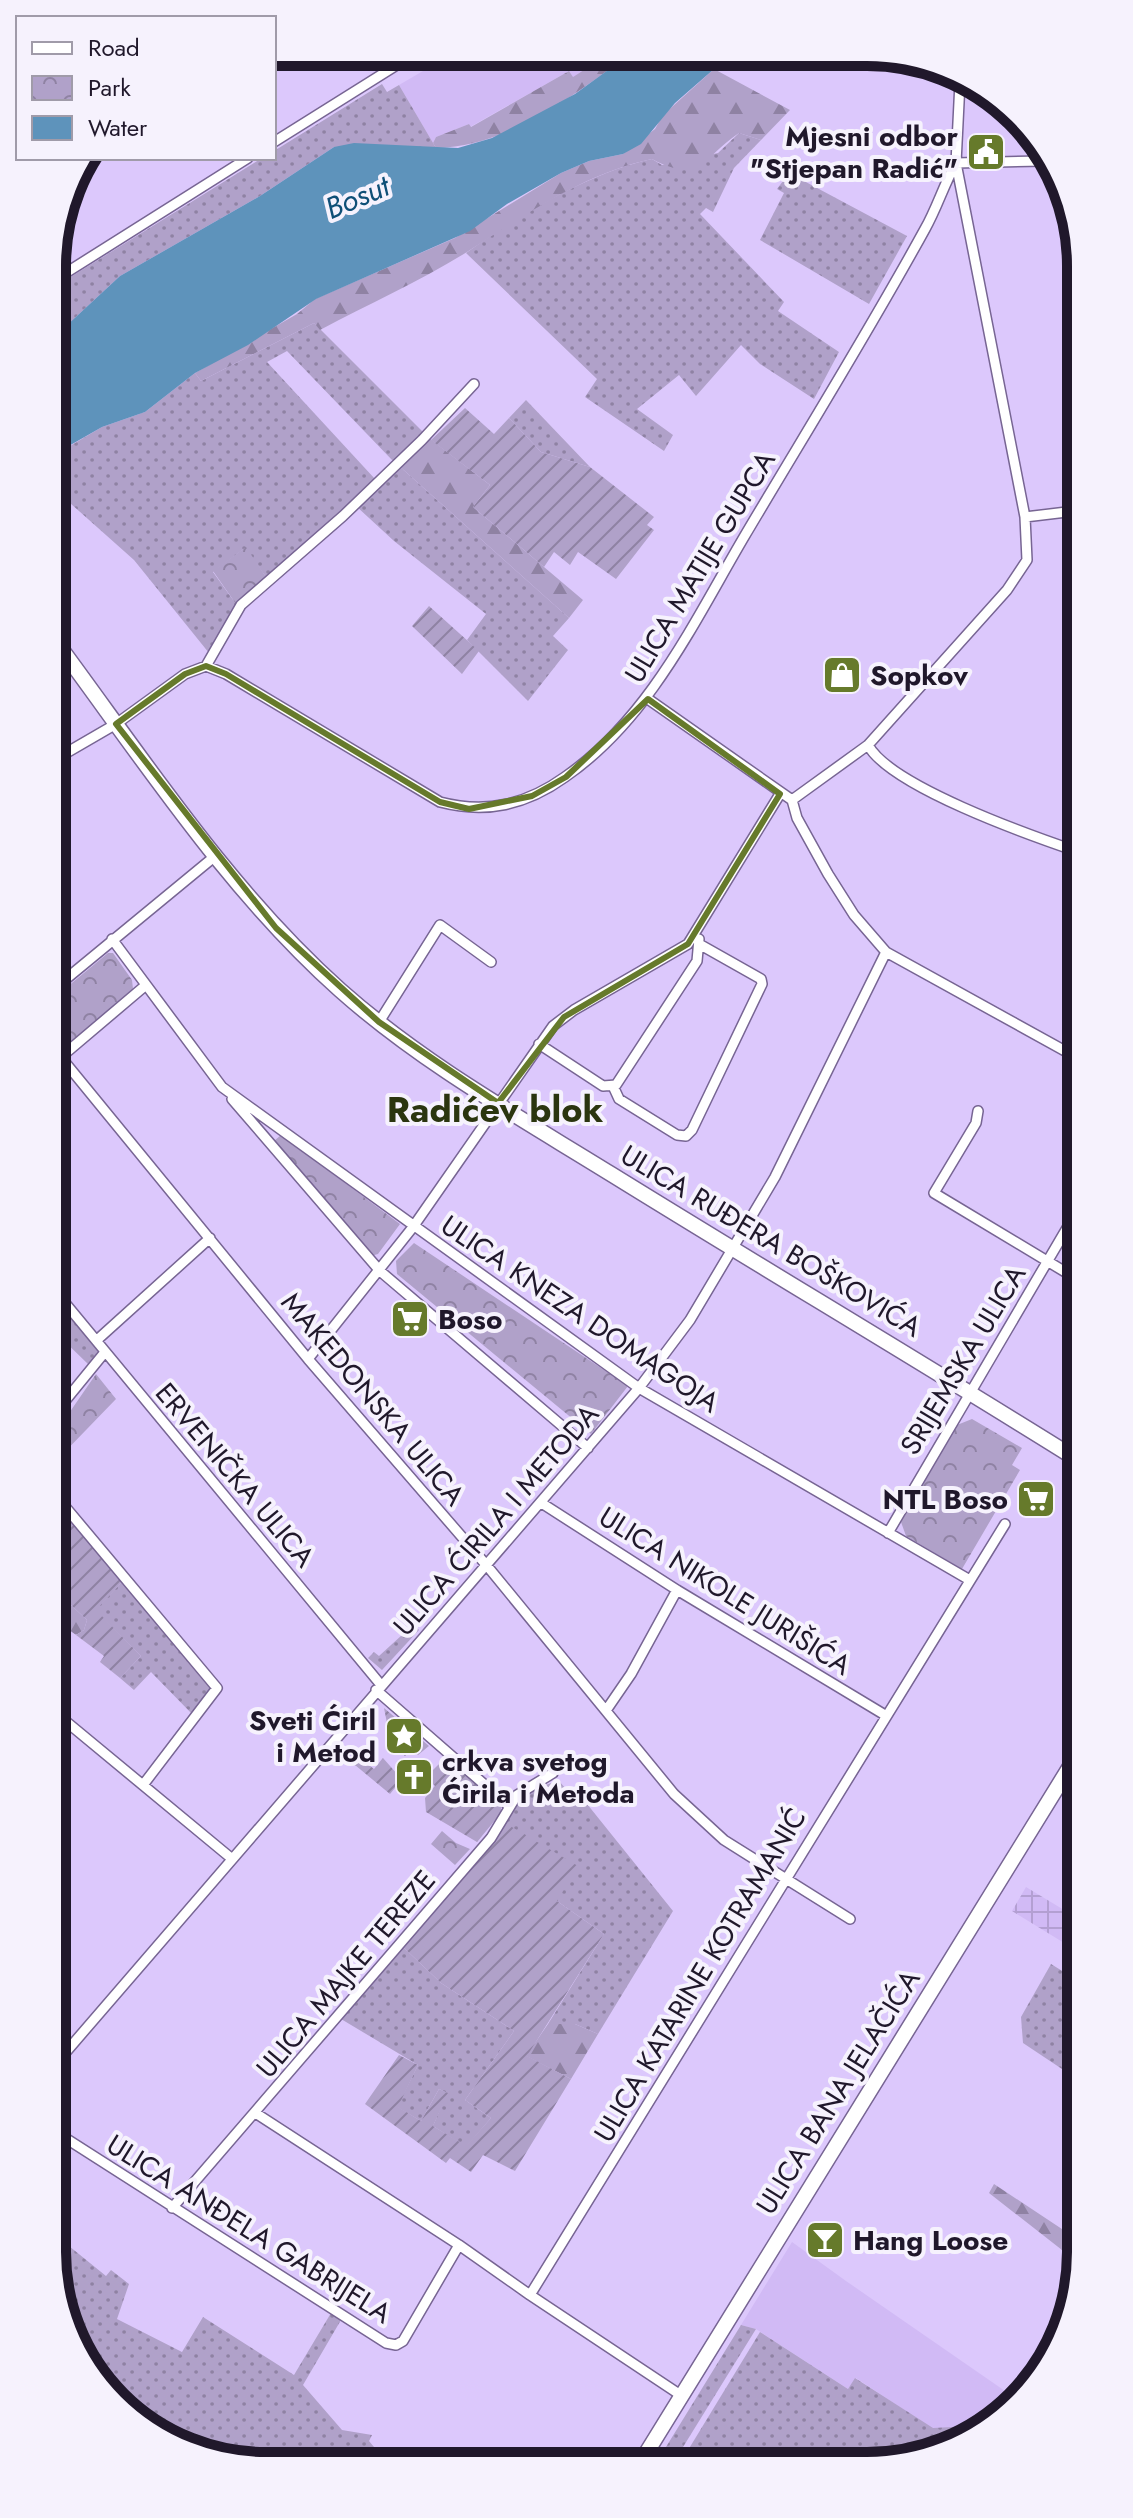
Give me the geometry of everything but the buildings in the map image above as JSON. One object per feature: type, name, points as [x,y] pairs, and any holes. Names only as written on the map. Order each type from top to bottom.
[{"type":"main road","name":"ULICA RUĐERA BOŠKOVIĆA","points":[[66,655],[214,857],[276,928],[341,991],[379,1022],[498,1103],[1067,1453]]},
{"type":"main road","name":"ULICA BANA JELAČIĆA","points":[[647,2452],[1067,1771]]},
{"type":"street","points":[[276,141],[395,66]]},
{"type":"street","name":"ULICA MATIJE GUPCA","points":[[206,666],[226,674],[440,802],[469,809],[503,806],[532,796],[566,777],[648,699],[928,225],[956,163],[960,90]]},
{"type":"street","points":[[66,273],[245,160]]},
{"type":"street","points":[[792,800],[868,745],[1022,570],[1029,552],[1025,517],[956,163],[1037,161]]},
{"type":"street","points":[[66,753],[116,724],[185,674],[206,666],[241,605],[343,516],[422,440],[474,384]]},
{"type":"street","points":[[1025,517],[1067,512]]},
{"type":"street","points":[[648,699],[792,800],[797,818],[828,874],[854,915],[886,952],[1067,1052]]},
{"type":"street","points":[[868,745],[874,757],[931,793],[1067,847]]},
{"type":"street","points":[[308,1359],[413,1227],[539,1044],[564,1017],[680,950],[698,932],[780,794]]},
{"type":"street","points":[[66,979],[214,857]]},
{"type":"street","points":[[379,1022],[440,925],[491,962]]},
{"type":"street","points":[[539,1044],[603,1086],[613,1086],[625,1075],[697,961],[698,932]]},
{"type":"street","name":"ULICA KNEZA DOMAGOJA","points":[[112,939],[222,1087],[380,1271],[588,1448]]},
{"type":"street","points":[[613,1086],[619,1099],[677,1135],[686,1136],[692,1130],[762,984],[761,979],[699,944]]},
{"type":"street","name":"ULICA ĆIRILA I METODA","points":[[66,2052],[379,1687],[543,1504],[639,1388],[690,1320],[775,1177],[886,952]]},
{"type":"street","points":[[66,1048],[146,985]]},
{"type":"street","name":"MAKEDONSKA ULICA","points":[[66,1064],[308,1359],[488,1567],[674,1794],[724,1840],[850,1919]]},
{"type":"street","name":"ULICA KNEZA DOMAGOJA","points":[[222,1087],[639,1388],[968,1579]]},
{"type":"street","points":[[978,1111],[976,1123],[934,1193],[1067,1273]]},
{"type":"street","name":"SRIJEMSKA ULICA","points":[[888,1533],[968,1391],[1067,1228]]},
{"type":"street","points":[[97,1340],[210,1238]]},
{"type":"street","name":"ERVENIČKA ULICA","points":[[66,1304],[379,1687],[509,1806]]},
{"type":"street","points":[[66,1400],[105,1352]]},
{"type":"street","name":"ULICA NIKOLE JURIŠIĆA","points":[[543,1504],[677,1590],[885,1715]]},
{"type":"street","points":[[66,1508],[217,1688],[143,1785]]},
{"type":"street","name":"ULICA KATARINE KOTRAMANIĆ","points":[[530,2295],[968,1579],[1005,1524]]},
{"type":"street","points":[[607,1709],[631,1674],[677,1590]]},
{"type":"street","points":[[66,1721],[231,1858]]},
{"type":"street","name":"ULICA MAJKE TEREZE","points":[[172,2208],[257,2114],[491,1838],[509,1806],[526,1787],[553,1773]]},
{"type":"street","points":[[257,2114],[459,2245],[682,2396]]},
{"type":"street","name":"ULICA ANĐELA GABRIJELA","points":[[66,2139],[386,2343],[396,2345],[403,2341],[459,2245]]},
{"type":"highlighted area","points":[[206,666],[226,674],[440,802],[469,809],[532,796],[566,777],[648,699],[780,794],[688,944],[564,1017],[498,1103],[379,1022],[276,928],[116,724],[185,674]]},
{"type":"shaded area","points":[[432,66],[590,66],[572,78],[569,71],[470,127],[469,124],[436,137],[433,143],[399,85]]},
{"type":"shaded area","points":[[1026,1887],[1067,1912],[1067,1945],[1012,1911]]},
{"type":"shaded area","points":[[792,2242],[1008,2393],[963,2427],[933,2429],[856,2378],[848,2389],[756,2329],[741,2325]]},
{"type":"green space","points":[[590,66],[614,66],[563,101],[514,129],[463,145],[436,148],[433,143],[436,137],[469,124],[471,127],[569,71],[573,77]]},
{"type":"green space","points":[[714,69],[790,110],[761,140],[739,133],[692,168],[681,169],[652,159],[603,174],[555,197],[431,273],[320,330],[314,323],[201,381],[195,373],[297,314],[315,299],[455,238],[561,173],[589,161],[623,154],[655,129],[663,115]]},
{"type":"green space","points":[[382,84],[387,92],[399,85],[436,148],[334,147],[260,196],[120,276],[66,326],[66,280],[259,160],[276,160],[276,150]]},
{"type":"green space","points":[[739,133],[761,140],[734,168],[713,212],[706,208],[700,214],[784,302],[778,311],[839,352],[814,399],[760,364],[741,345],[696,396],[679,375],[637,409],[673,435],[664,451],[585,397],[597,379],[466,253],[531,210],[604,174],[652,159],[662,165],[718,153]]},
{"type":"green space","points":[[789,173],[907,236],[869,304],[760,240],[784,193],[777,189]]},
{"type":"green space","points":[[314,323],[425,434],[393,461],[287,351],[267,362],[375,479],[314,538],[266,577],[245,548],[213,572],[236,604],[209,653],[134,560],[70,503],[66,507],[66,448],[102,427],[145,412],[195,373],[201,381]]},
{"type":"green space","points":[[526,400],[590,467],[541,452],[509,418]]},
{"type":"green space","points":[[465,408],[494,434],[509,418],[541,452],[590,467],[654,517],[647,525],[654,530],[616,579],[578,552],[570,565],[554,552],[544,567],[473,507],[490,485],[431,440]]},
{"type":"green space","points":[[429,438],[490,485],[473,507],[583,600],[569,618],[398,465]]},
{"type":"green space","points":[[398,465],[569,618],[553,636],[568,650],[528,701],[467,640],[486,614],[394,541],[356,506]]},
{"type":"green space","points":[[246,547],[266,577],[236,604],[213,571]]},
{"type":"green space","points":[[429,606],[479,651],[462,674],[412,626]]},
{"type":"green space","points":[[108,953],[113,953],[132,980],[133,989],[66,1047],[66,988]]},
{"type":"green space","points":[[281,1135],[400,1224],[378,1254],[371,1256],[274,1141]]},
{"type":"green space","points":[[414,1243],[628,1386],[591,1434],[397,1274],[396,1261]]},
{"type":"green space","points":[[66,1311],[98,1351],[89,1365],[66,1343]]},
{"type":"green space","points":[[96,1374],[116,1399],[66,1451],[66,1418]]},
{"type":"green space","points":[[972,1419],[1022,1448],[1012,1465],[1020,1470],[962,1569],[906,1536],[901,1522],[957,1425]]},
{"type":"green space","points":[[66,1514],[123,1581],[96,1610],[141,1656],[120,1678],[100,1662],[104,1656],[76,1635],[84,1630],[87,1620],[66,1600]]},
{"type":"green space","points":[[123,1581],[212,1689],[194,1716],[151,1672],[134,1690],[120,1678],[141,1656],[95,1610]]},
{"type":"green space","points":[[66,1600],[87,1620],[84,1630],[76,1635],[66,1628]]},
{"type":"green space","points":[[414,1624],[419,1630],[382,1670],[368,1658],[374,1652],[379,1656]]},
{"type":"green space","points":[[384,1708],[429,1746],[418,1755],[412,1749],[405,1756],[391,1743]]},
{"type":"green space","points":[[446,1757],[456,1765],[457,1772],[463,1771],[501,1805],[501,1813],[477,1842],[426,1812],[425,1798],[435,1786],[430,1781],[430,1773]]},
{"type":"green space","points":[[360,1758],[374,1769],[383,1758],[398,1775],[399,1783],[390,1794],[355,1765]]},
{"type":"green space","points":[[559,1781],[566,1789],[575,1789],[673,1911],[598,2034],[575,2024],[548,2024],[604,1934],[557,1901],[505,1823],[515,1806],[527,1795]]},
{"type":"green space","points":[[505,1823],[578,1866],[557,1901],[604,1934],[527,2056],[571,2079],[515,2171],[483,2155],[471,2172],[450,2158],[446,2163],[365,2104],[399,2055],[418,2065],[398,2107],[421,2121],[439,2089],[448,2093],[433,2126],[466,2146],[491,2118],[465,2100],[514,2031],[441,1983],[403,1947]]},
{"type":"green space","points":[[442,1831],[456,1843],[470,1849],[455,1865],[431,1844]]},
{"type":"green space","points":[[403,1947],[441,1983],[514,2031],[465,2100],[491,2118],[466,2147],[433,2126],[447,2093],[439,2089],[421,2121],[397,2107],[418,2065],[341,2019]]},
{"type":"green space","points":[[1051,1964],[1067,1974],[1067,2072],[1023,2043],[1021,2017]]},
{"type":"green space","points":[[548,2024],[575,2024],[598,2034],[571,2079],[526,2056]]},
{"type":"green space","points":[[994,2184],[1067,2232],[1067,2252],[1062,2250],[989,2193]]},
{"type":"green space","points":[[66,2245],[106,2276],[111,2270],[129,2284],[117,2319],[182,2352],[203,2317],[294,2375],[331,2313],[341,2320],[303,2385],[342,2430],[372,2435],[369,2441],[374,2447],[371,2452],[253,2452],[202,2441],[155,2418],[107,2374],[93,2352],[73,2304]]},
{"type":"green space","points":[[741,2325],[756,2329],[680,2452],[663,2452]]},
{"type":"green space","points":[[760,2332],[848,2389],[855,2378],[933,2428],[964,2426],[919,2445],[893,2450],[687,2452]]},
{"type":"water","name":"Bosut","points":[[614,66],[720,66],[675,103],[641,144],[623,154],[589,161],[561,173],[507,204],[470,231],[316,299],[248,345],[195,373],[145,412],[102,427],[66,448],[66,326],[120,276],[260,196],[334,147],[354,143],[458,148],[492,138],[575,94]]},
{"type":"place","name":"Mjesni odbor \"Stjepan Radić\"","points":[[986,152]]},
{"type":"place","name":"Sopkov","points":[[842,675]]},
{"type":"place","name":"Boso","points":[[410,1319]]},
{"type":"place","name":"NTL Boso","points":[[1036,1499]]},
{"type":"place","name":"Sveti Ćiril i Metod","points":[[404,1736]]},
{"type":"place","name":"crkva svetog Ćirila i Metoda","points":[[414,1777]]},
{"type":"place","name":"Hang Loose","points":[[825,2240]]},
{"type":"district","name":"Radićev blok","points":[[495,1109]]}]
